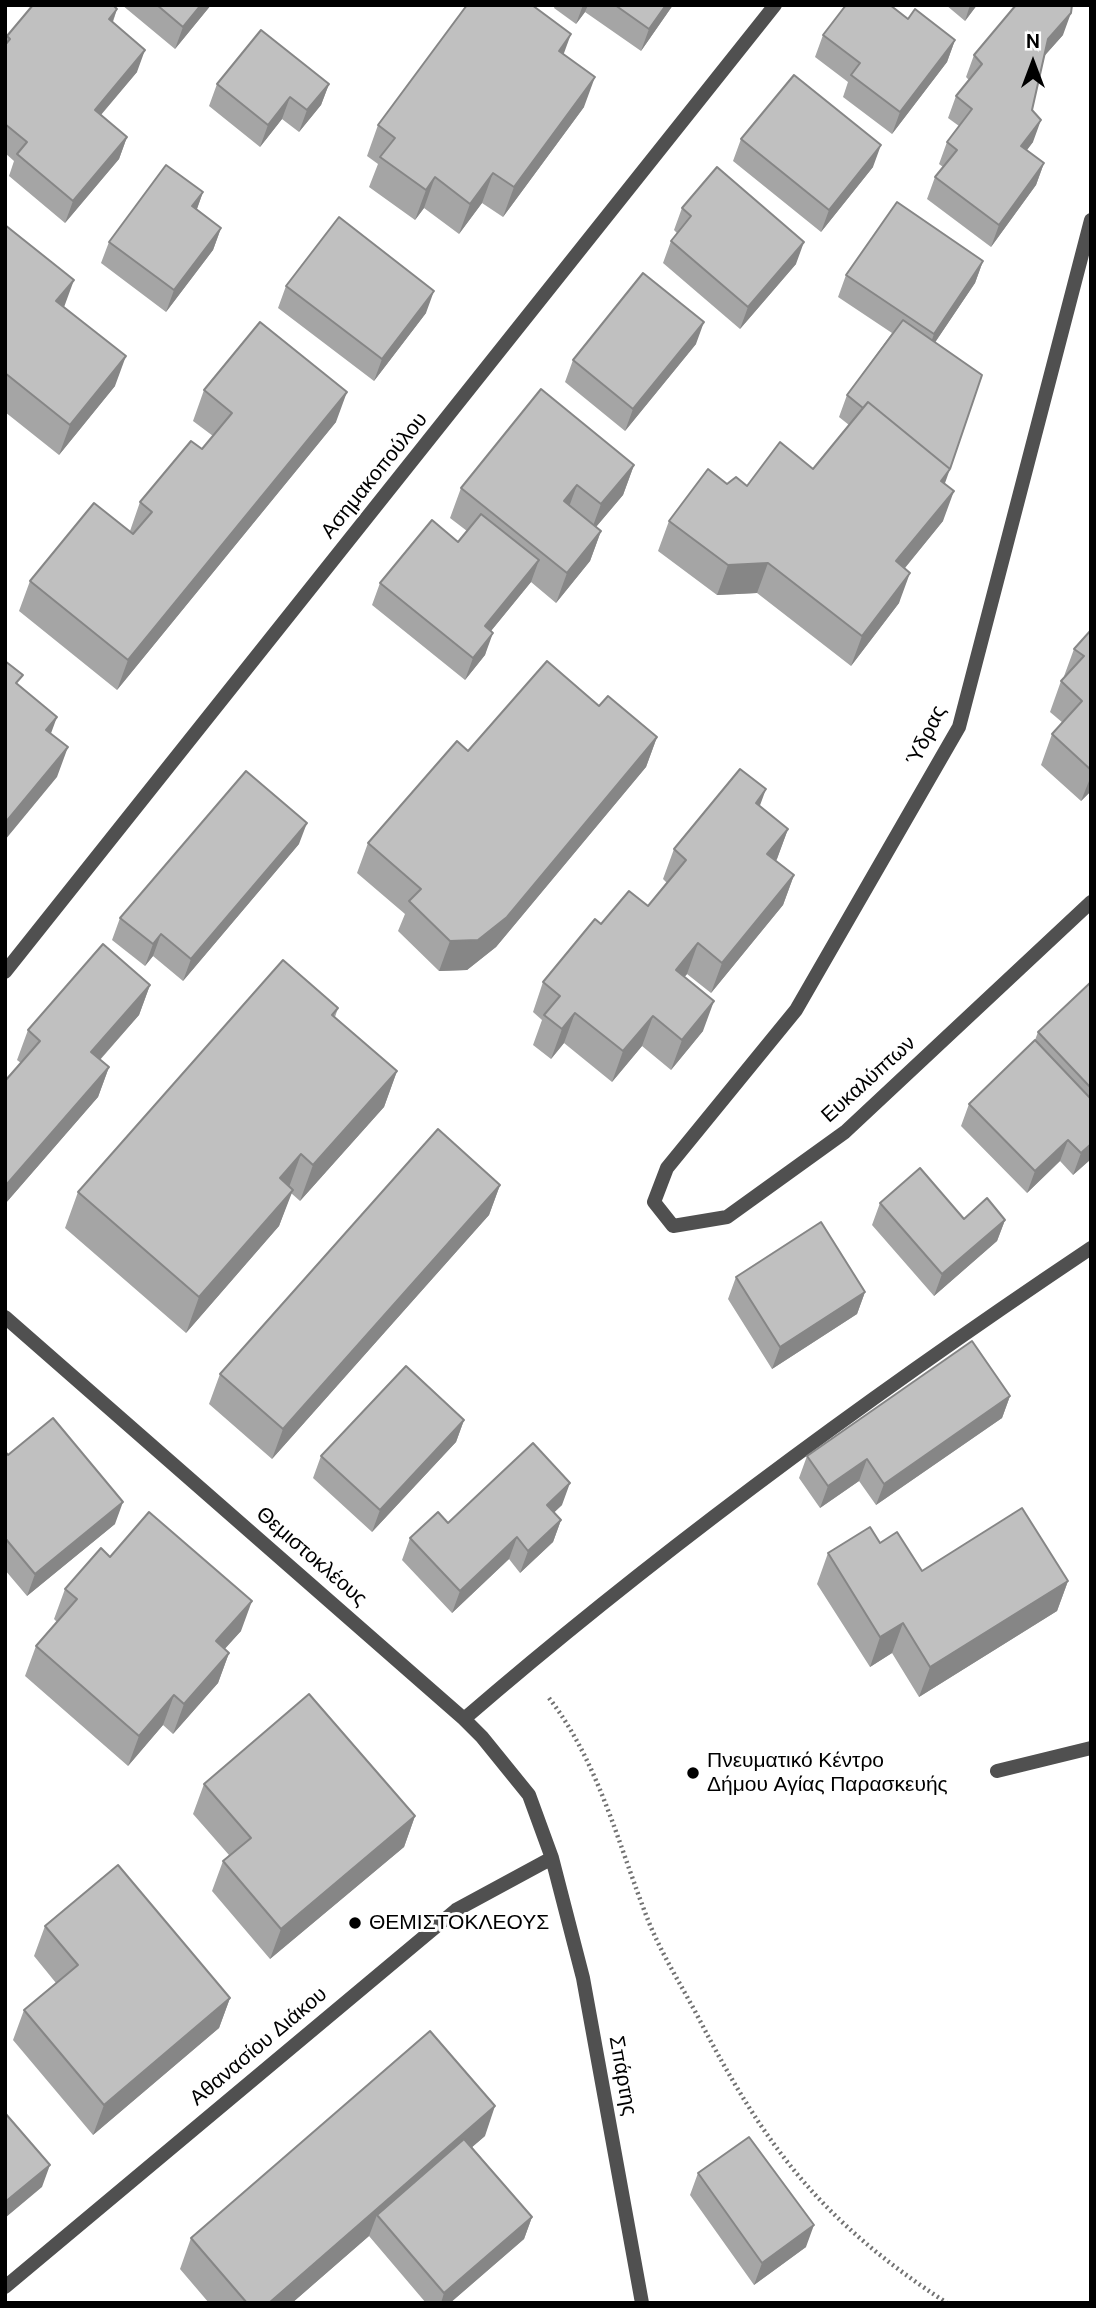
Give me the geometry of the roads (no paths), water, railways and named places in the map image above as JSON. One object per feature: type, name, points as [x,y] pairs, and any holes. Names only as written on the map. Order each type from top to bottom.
[{"type":"street","name":"Ασημακοπούλου","points":[[5,972],[775,5]]},
{"type":"street","name":"Ύδρας","points":[[654,1202],[667,1168],[796,1010],[960,727],[1091,220]]},
{"type":"street","name":"Ευκαλύπτων","points":[[654,1202],[673,1226],[727,1217],[845,1132],[1091,902]]},
{"type":"street","points":[[464,1719],[599,1604],[779,1466],[959,1337],[1091,1248]]},
{"type":"street","name":"Θεμιστοκλέους","points":[[5,1317],[464,1719],[529,1795],[552,1858]]},
{"type":"street","points":[[997,1771],[1091,1748]]},
{"type":"street","name":"Αθανασίου Διάκου","points":[[5,2287],[456,1910],[552,1858]]},
{"type":"street","name":"Σπάρτης","points":[[552,1858],[583,1978],[642,2303]]},
{"type":"place","name":"Πνευματικό Κέντρο Δήμου Αγίας Παρασκευής","points":[[693,1773]]},
{"type":"place","name":"ΘΕΜΙΣΤΟΚΛΕΟΥΣ","points":[[355,1923]]}]
